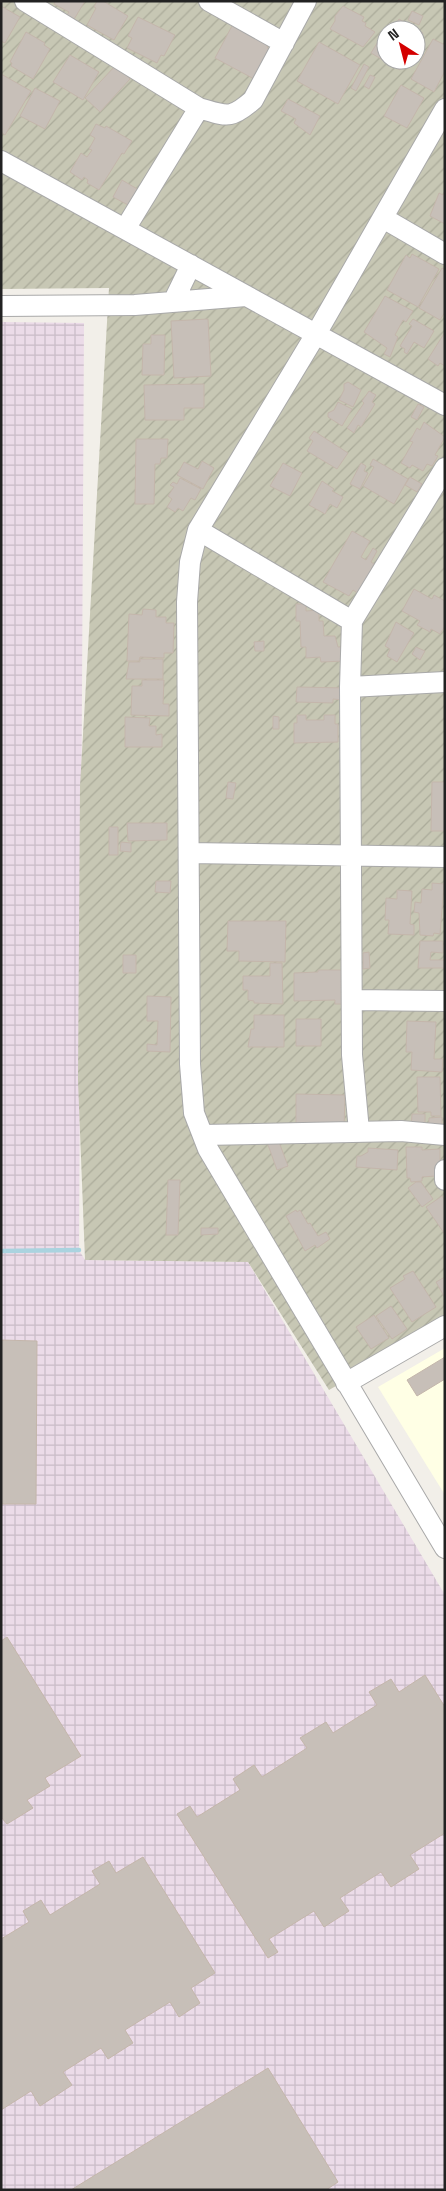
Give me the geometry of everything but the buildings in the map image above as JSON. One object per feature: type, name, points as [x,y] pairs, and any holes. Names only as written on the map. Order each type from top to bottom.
[{"type":"street","points":[[24,1],[199,108],[228,116],[242,110],[253,100],[306,1]]},
{"type":"street","points":[[209,1],[284,43]]},
{"type":"street","points":[[125,229],[199,108]]},
{"type":"street","points":[[443,114],[316,334],[198,530],[190,562],[187,602],[190,1064],[194,1113],[208,1149],[445,1548]]},
{"type":"street","points":[[1,161],[445,405]]},
{"type":"street","points":[[383,218],[445,254]]},
{"type":"street","points":[[173,302],[191,265]]},
{"type":"street","points":[[1,306],[135,305],[246,296]]},
{"type":"street","points":[[359,1131],[352,1054],[350,687],[352,621],[445,468]]},
{"type":"street","points":[[198,530],[352,621]]},
{"type":"street","points":[[350,687],[445,682]]},
{"type":"street","points":[[189,853],[445,857]]},
{"type":"street","points":[[352,1000],[445,1001]]},
{"type":"street","points":[[203,1135],[401,1131],[445,1136]]},
{"type":"street","points":[[445,1170],[445,1180]]},
{"type":"street","points":[[346,1383],[445,1326]]},
{"type":"shaded area","points":[[1,1],[445,1],[445,1323],[329,1390],[248,1262],[85,1260],[78,1081],[80,786],[109,288],[1,289]]},
{"type":"shaded area","points":[[1,322],[84,323],[79,1250],[85,1260],[248,1262],[445,1595],[445,2190],[1,2190],[1,1251],[38,1250],[1,1249]]},
{"type":"shaded area","points":[[445,1348],[445,1495],[378,1387]]},
{"type":"waterway","points":[[1,1251],[79,1250]]}]
